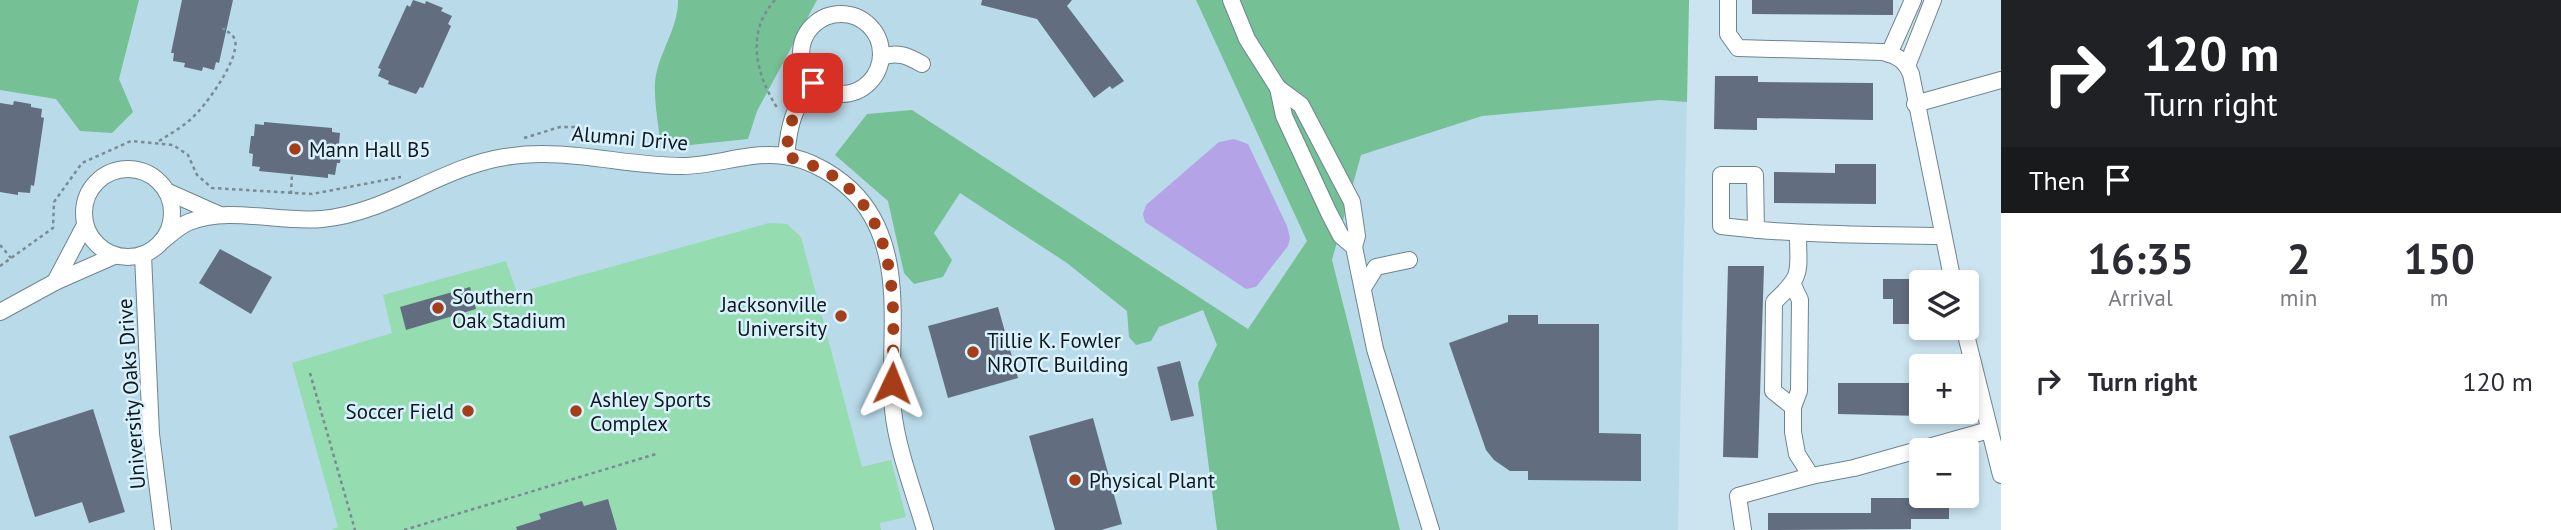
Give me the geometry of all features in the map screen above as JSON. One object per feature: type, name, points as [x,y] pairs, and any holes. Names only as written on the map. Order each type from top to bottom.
[{"type":"street","points":[[1231,0],[1247,39],[1278,88],[1284,116],[1329,213],[1341,236],[1354,247]]},
{"type":"street","points":[[1728,0],[1728,34],[1738,48],[1889,54],[1899,57],[1907,66],[1911,74],[1950,270]]},
{"type":"street","points":[[1889,54],[1913,0]]},
{"type":"street","points":[[1907,66],[1933,0]]},
{"type":"street","points":[[840,14],[866,22],[875,31],[881,44],[882,57],[879,70],[872,81],[850,94],[836,95],[813,83],[805,72],[802,46],[815,23],[827,16],[840,14]]},
{"type":"street","points":[[882,57],[903,54],[922,64]]},
{"type":"street","points":[[1915,104],[2001,80]]},
{"type":"street","points":[[786,156],[792,116],[813,83]]},
{"type":"street","points":[[1278,88],[1301,105],[1352,202],[1357,236],[1354,247],[1375,349],[1431,530]]},
{"type":"street","name":"Alumni Drive","points":[[162,241],[187,222],[220,215],[322,219],[351,214],[399,198],[455,173],[505,157],[560,153],[645,164],[686,166],[761,154],[786,156],[827,172],[844,184],[859,198],[881,236],[894,304],[894,414],[925,530]]},
{"type":"street","points":[[118,170],[146,172],[158,180],[166,191],[172,218],[162,241],[143,255],[129,258],[114,256],[91,240],[83,210],[90,190],[105,175],[118,170]]},
{"type":"street","name":"Alumni Drive","points":[[166,191],[220,215]]},
{"type":"street","points":[[55,282],[85,225]]},
{"type":"street","points":[[1756,230],[1798,234],[1943,236]]},
{"type":"street","points":[[1793,407],[1773,391],[1774,302],[1793,285],[1798,275],[1798,234]]},
{"type":"street","name":"University Oaks Drive","points":[[143,255],[151,434],[163,530]]},
{"type":"street","points":[[0,312],[55,282],[114,256]]},
{"type":"street","points":[[1363,288],[1376,267],[1409,260]]},
{"type":"street","points":[[1793,285],[1800,300],[1799,391],[1793,407],[1793,432],[1797,454],[1811,476]]},
{"type":"street","points":[[1967,340],[2001,475]]},
{"type":"street","points":[[1743,530],[1738,496],[1811,476],[1854,468],[1989,430]]},
{"type":"path","points":[[775,0],[757,33],[756,60],[779,111],[792,116]]},
{"type":"path","points":[[157,142],[194,117],[229,67],[235,41],[231,34],[223,29],[226,29]]},
{"type":"path","points":[[519,139],[560,127],[575,127]]},
{"type":"path","points":[[0,266],[54,228],[54,202],[82,163],[131,141],[173,145],[188,155],[197,175],[212,188],[291,194],[331,192],[409,175]]},
{"type":"path","points":[[291,194],[292,174]]},
{"type":"path","points":[[0,245],[11,258]]},
{"type":"path","points":[[310,373],[355,530]]},
{"type":"path","points":[[404,530],[656,454]]},
{"type":"shaded area","name":"Jacksonville University","points":[[0,0],[1689,0],[1678,530],[0,530]]},
{"type":"shaded area","points":[[1234,139],[1248,144],[1287,226],[1290,238],[1288,246],[1256,287],[1246,289],[1145,222],[1143,214],[1146,205],[1219,142]]},
{"type":"green space","points":[[0,0],[139,0],[119,79],[133,112],[112,133],[80,131],[56,99],[0,90]]},
{"type":"green space","points":[[678,0],[817,0],[757,111],[748,139],[661,148],[655,83],[675,21]]},
{"type":"green space","points":[[1196,0],[1689,0],[1687,102],[1660,100],[1482,116],[1361,155],[1332,260],[1400,530],[1217,530],[1198,383],[1217,345],[1203,310],[1159,327],[1151,341],[1136,345],[1129,337],[1127,311],[1067,263],[960,193],[934,233],[952,260],[943,277],[914,284],[904,273],[888,201],[835,155],[867,114],[912,110],[1248,329],[1307,241]]},
{"type":"green space","name":"Ashley Sports Complex","points":[[769,223],[787,224],[801,237],[862,467],[891,460],[906,517],[880,523],[881,530],[331,530],[338,527],[292,363],[392,333],[383,295],[506,261],[517,293]]},
{"type":"building","points":[[182,0],[233,0],[219,63],[216,62],[214,70],[203,67],[202,71],[173,61],[174,53],[171,53]]},
{"type":"building","points":[[413,0],[425,4],[426,1],[443,8],[441,11],[452,16],[448,24],[451,26],[423,88],[420,87],[416,94],[388,84],[389,81],[378,76],[381,69],[378,68],[407,5],[410,7]]},
{"type":"building","points":[[982,0],[1072,0],[1067,6],[1124,81],[1112,89],[1110,86],[1094,98],[1037,19],[981,5]]},
{"type":"building","points":[[1752,0],[1893,0],[1893,15],[1752,14]]},
{"type":"building","points":[[1715,76],[1758,76],[1758,82],[1873,83],[1873,120],[1757,118],[1757,130],[1714,129]]},
{"type":"building","points":[[14,101],[42,109],[41,117],[44,118],[34,186],[31,185],[30,193],[18,192],[18,195],[0,192],[0,103],[13,105]]},
{"type":"building","name":"Mann Hall B5","points":[[264,122],[332,128],[332,132],[340,133],[340,163],[337,163],[335,175],[328,174],[328,178],[259,171],[260,167],[252,166],[253,154],[249,153],[251,136],[254,136],[255,124],[264,125]]},
{"type":"building","points":[[1835,164],[1876,164],[1876,204],[1774,203],[1774,172],[1835,173]]},
{"type":"building","points":[[220,249],[272,277],[251,314],[199,283]]},
{"type":"building","points":[[1728,266],[1764,266],[1758,458],[1723,457]]},
{"type":"building","points":[[1883,279],[1909,279],[1909,324],[1893,324],[1893,299],[1883,299]]},
{"type":"building","name":"Southern Oak Stadium","points":[[470,287],[476,309],[406,330],[400,307]]},
{"type":"building","name":"Tillie K. Fowler NROTC Building","points":[[998,307],[1018,378],[948,398],[928,326]]},
{"type":"building","points":[[1508,315],[1538,315],[1538,324],[1599,324],[1599,433],[1641,434],[1641,481],[1528,480],[1528,471],[1510,471],[1494,460],[1486,450],[1449,343],[1508,322]]},
{"type":"building","points":[[1180,361],[1194,416],[1171,421],[1157,367]]},
{"type":"building","points":[[1838,383],[1909,383],[1909,416],[1838,414]]},
{"type":"building","points":[[93,409],[125,512],[89,523],[82,502],[35,517],[9,436]]},
{"type":"building","name":"Physical Plant","points":[[1093,418],[1122,524],[1101,530],[1055,530],[1029,436]]},
{"type":"building","points":[[1871,498],[1909,498],[1909,508],[1949,508],[1949,519],[1911,519],[1911,529],[1768,530],[1768,513],[1871,513]]},
{"type":"building","points":[[608,499],[617,530],[517,530],[516,527],[541,519],[539,514],[582,501],[584,506]]},
{"type":"place","name":"Mann Hall B5","points":[[295,149]]},
{"type":"place","name":"Southern Oak Stadium","points":[[438,308]]},
{"type":"place","name":"Jacksonville University","points":[[841,316]]},
{"type":"place","name":"Tillie K. Fowler NROTC Building","points":[[973,352]]},
{"type":"place","name":"Soccer Field","points":[[468,411]]},
{"type":"place","name":"Ashley Sports Complex","points":[[576,411]]},
{"type":"place","name":"Physical Plant","points":[[1075,480]]},
{"type":"route","points":[[813,83],[792,116],[786,156],[827,172],[844,184],[859,198],[881,236],[894,304],[892,383]]}]
